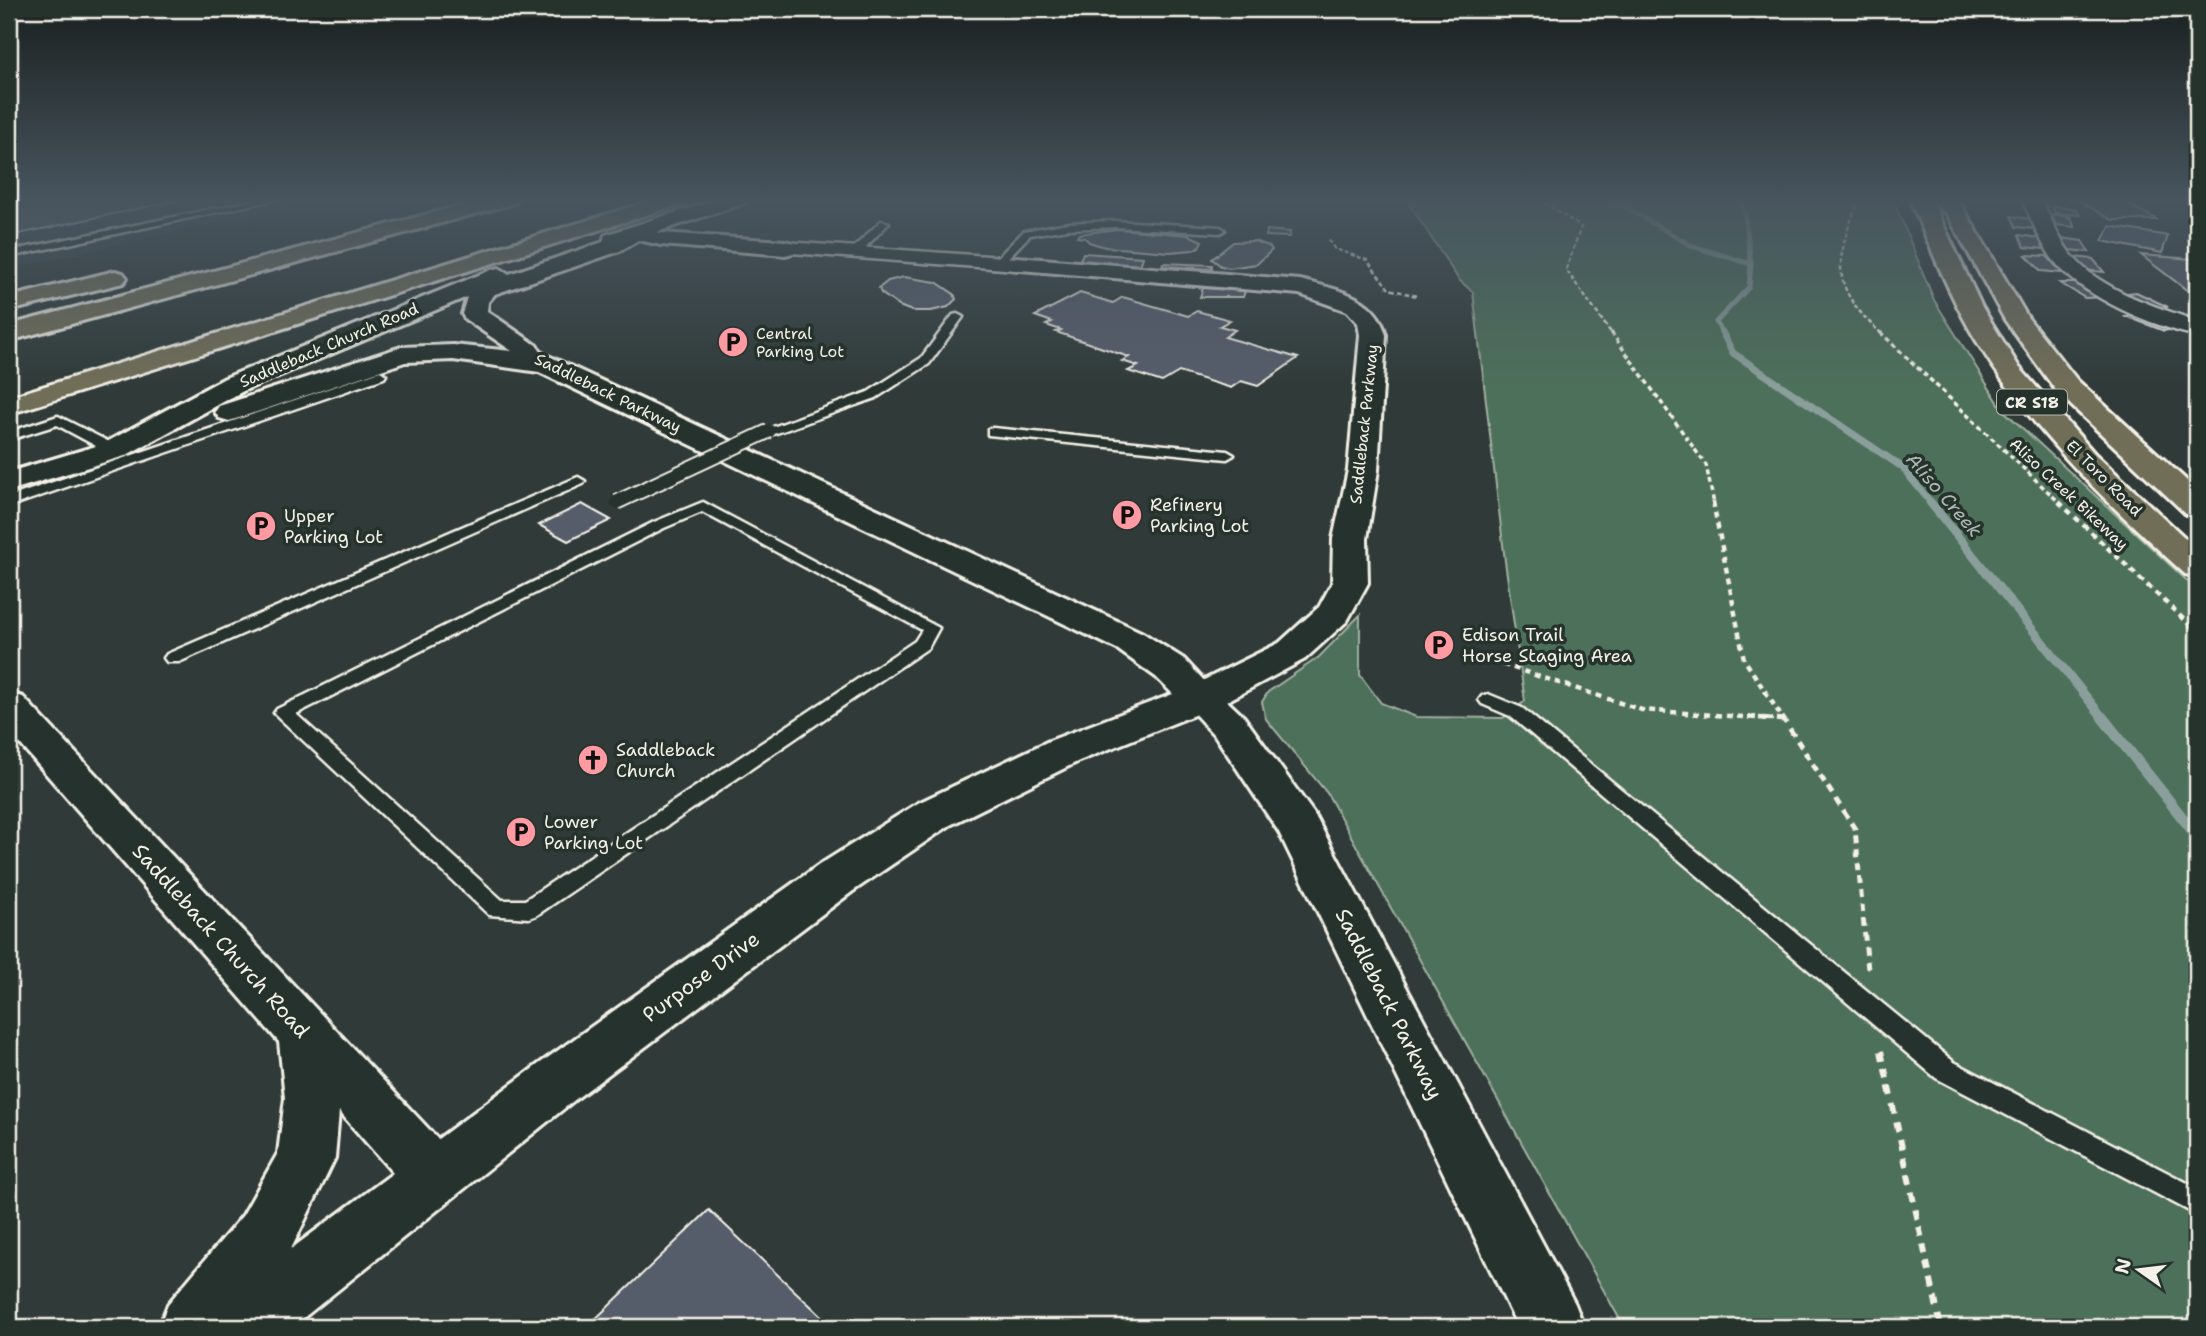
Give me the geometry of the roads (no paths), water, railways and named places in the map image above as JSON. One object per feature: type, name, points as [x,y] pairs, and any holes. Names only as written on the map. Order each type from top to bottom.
[{"type":"main road","points":[[9,333],[276,261]]},
{"type":"main road","points":[[195,325],[416,261]]},
{"type":"main road","points":[[9,406],[477,261]]},
{"type":"main road","name":"Saddleback Church Road","points":[[11,492],[114,450],[235,384],[505,273],[543,261]]},
{"type":"main road","name":"Saddleback Parkway","points":[[565,261],[487,289],[476,302],[474,314],[527,350],[531,358],[545,365],[1130,641],[1170,668],[1230,727],[1297,826],[1552,1327]]},
{"type":"main road","name":"El Toro Road","points":[[1950,261],[1987,338],[2035,406],[2068,444],[2197,567]]},
{"type":"main road","name":"CR S18","points":[[1984,261],[2017,320],[2067,386],[2197,507]]},
{"type":"main road","name":"Saddleback Parkway","points":[[1007,264],[1300,287],[1356,306],[1370,321],[1373,335],[1363,470],[1350,539],[1350,583],[1334,613],[1292,651],[1200,698]]},
{"type":"main road","points":[[9,304],[131,274]]},
{"type":"main road","points":[[114,450],[401,355],[425,351],[463,352],[545,365]]},
{"type":"main road","name":"Purpose Drive","points":[[247,1327],[271,1303],[433,1175],[836,878],[934,814],[1064,751],[1200,698]]},
{"type":"main road","name":"Saddleback Church Road","points":[[9,706],[433,1175]]},
{"type":"main road","points":[[191,1327],[265,1236],[306,1158],[313,1098],[305,1035]]},
{"type":"street","name":"Saddleback Parkway","points":[[970,261],[1007,264]]},
{"type":"street","points":[[2066,261],[2076,271],[2137,305],[2197,329]]},
{"type":"lane","points":[[617,502],[769,431],[872,395],[925,361],[957,317]]},
{"type":"lane","points":[[11,492],[380,375]]},
{"type":"lane","points":[[9,436],[58,420],[114,450]]},
{"type":"lane","points":[[993,432],[1227,455]]},
{"type":"lane","points":[[173,658],[578,481]]},
{"type":"lane","points":[[704,506],[931,628],[922,644],[529,909],[498,909],[283,713],[659,524],[704,506]]},
{"type":"lane","points":[[1488,700],[1516,712],[1945,1070],[2197,1202]]},
{"type":"waterway","points":[[1742,261],[1751,264]]},
{"type":"waterway","name":"Aliso Creek","points":[[1723,334],[1716,322],[1749,287],[1751,264]]},
{"type":"waterway","name":"Aliso Creek","points":[[1722,332],[1733,353],[1902,467],[1932,504]]},
{"type":"waterway","name":"Aliso Creek","points":[[1930,502],[2104,719]]},
{"type":"waterway","name":"Aliso Creek","points":[[2102,717],[2197,836]]},
{"type":"place","name":"Central Parking Lot","points":[[733,342]]},
{"type":"place","name":"Refinery Parking Lot","points":[[1127,515]]},
{"type":"place","name":"Upper Parking Lot","points":[[261,526]]},
{"type":"place","name":"Edison Trail Horse Staging Area","points":[[1439,645]]},
{"type":"place","name":"Saddleback Church","points":[[593,760]]},
{"type":"place","name":"Lower Parking Lot","points":[[521,832]]}]
